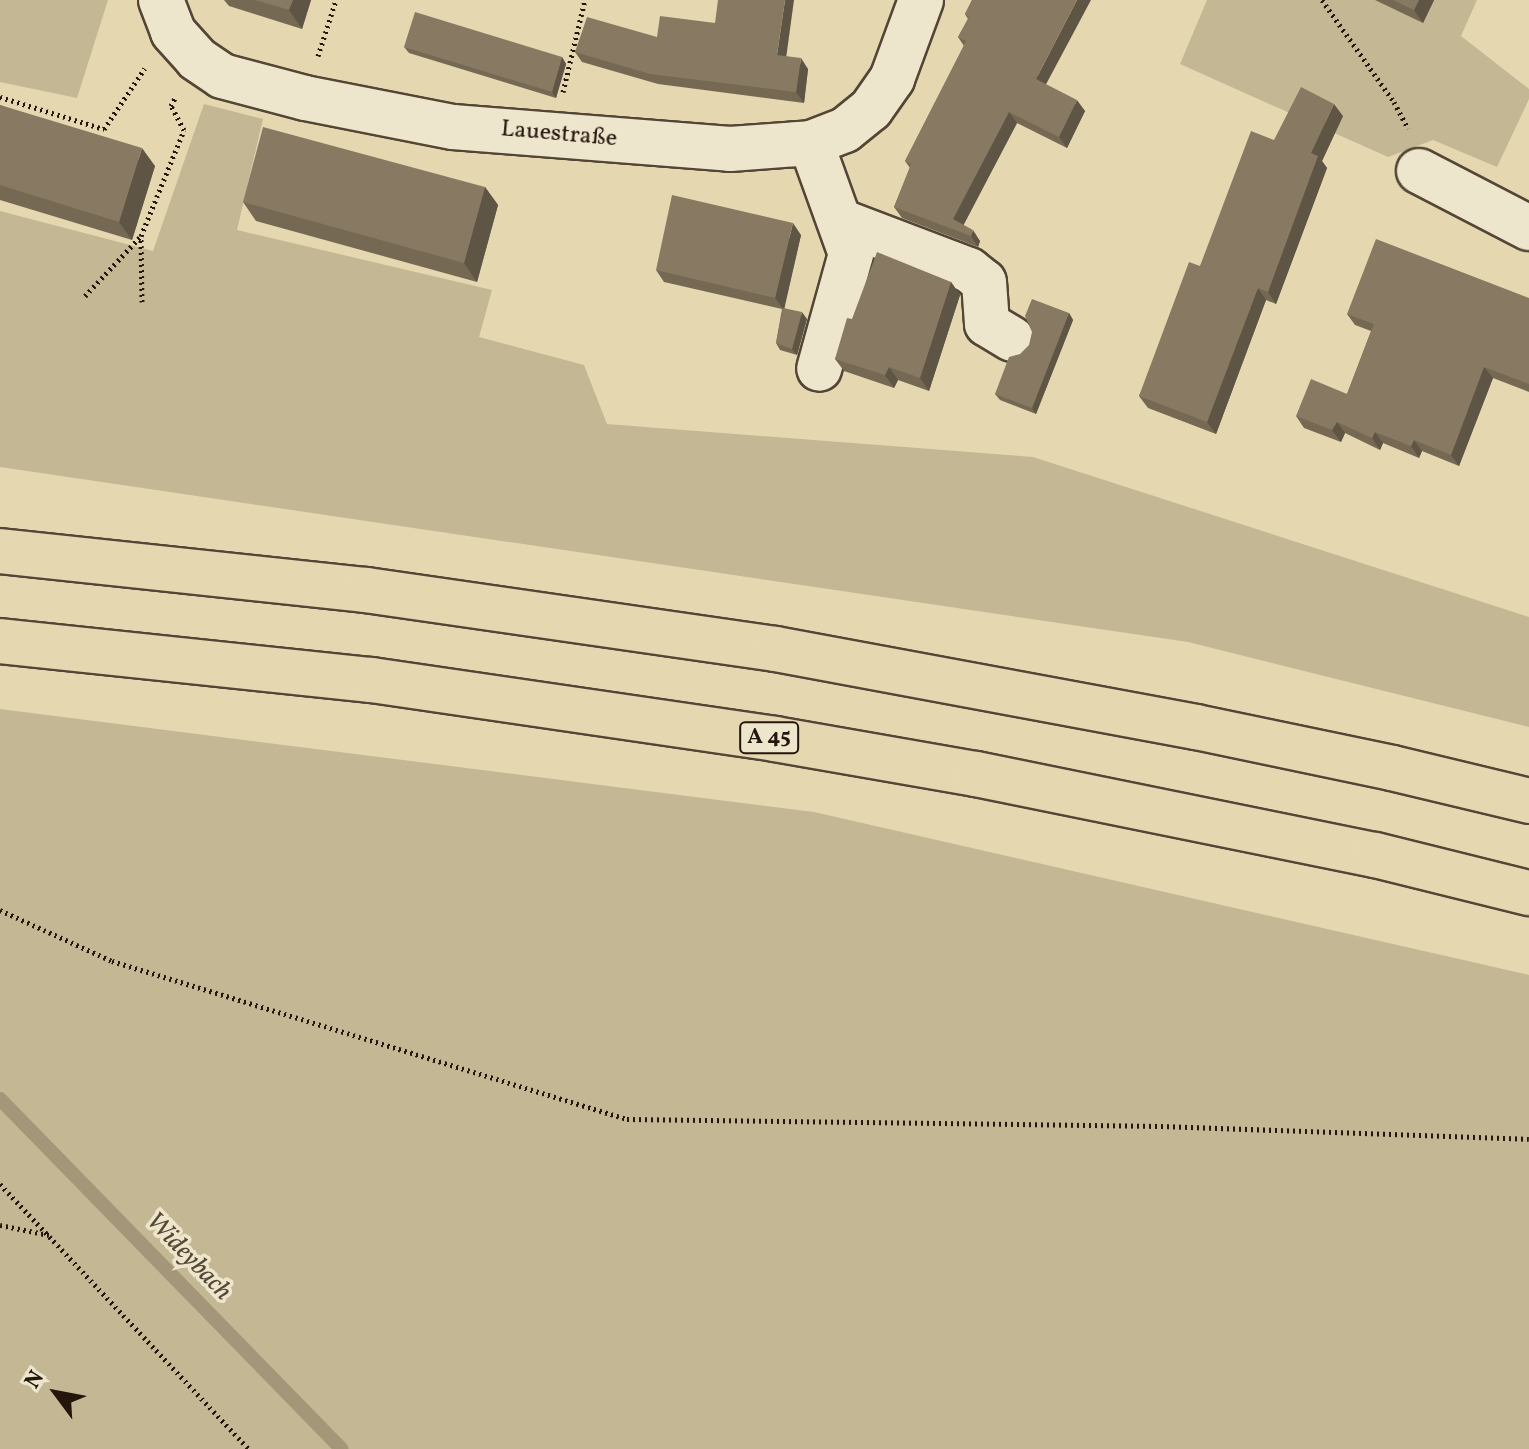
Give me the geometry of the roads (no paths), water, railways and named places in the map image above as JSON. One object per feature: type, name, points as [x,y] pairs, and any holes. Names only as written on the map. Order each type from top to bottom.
[{"type":"highway","points":[[0,551],[366,590],[775,649],[1196,727],[1392,768],[1529,801]]},
{"type":"highway","name":"A 45","points":[[0,641],[371,680],[775,739],[976,774],[1360,852],[1529,893]]},
{"type":"street","name":"Lauestraße","points":[[177,31],[222,76],[305,98],[453,127],[730,149],[811,143],[845,130],[871,109],[892,79],[921,0]]},
{"type":"street","points":[[811,143],[851,254],[819,369]]},
{"type":"street","points":[[1419,171],[1529,228]]},
{"type":"street","points":[[840,221],[969,270],[984,282],[987,324],[1012,339]]},
{"type":"waterway","name":"Wideybach","points":[[0,1099],[342,1449]]}]
